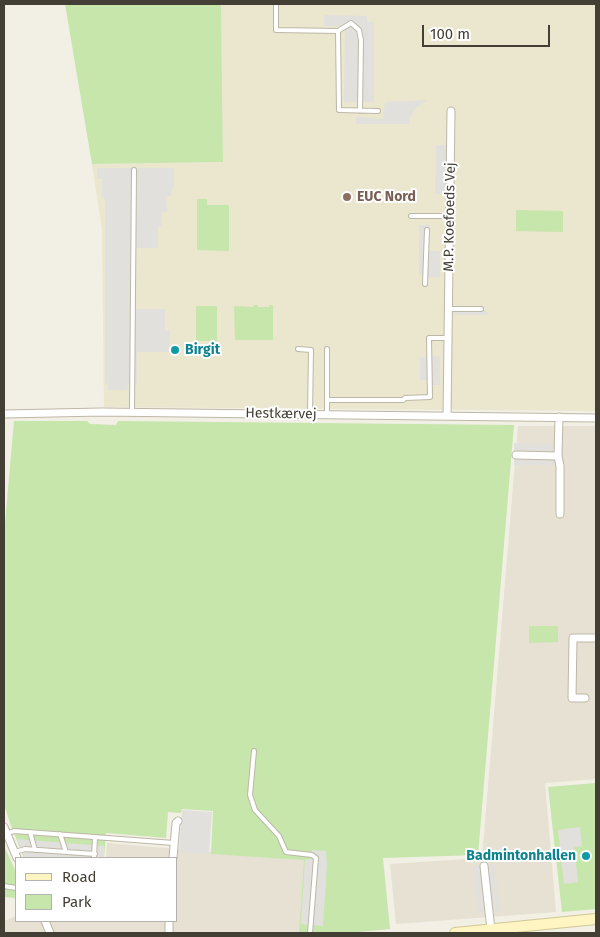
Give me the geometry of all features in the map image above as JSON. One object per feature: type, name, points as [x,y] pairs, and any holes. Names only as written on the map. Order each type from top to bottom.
[{"type":"street","name":"M.P. Koefoeds Vej","points":[[447,416],[450,216],[455,126],[451,111]]},
{"type":"street","name":"Hestkærvej","points":[[4,414],[132,412],[596,418]]},
{"type":"street","points":[[559,417],[560,514]]},
{"type":"street","points":[[516,456],[558,456]]},
{"type":"street","points":[[585,698],[572,698],[573,638],[596,638]]},
{"type":"street","points":[[173,857],[176,823],[178,821]]},
{"type":"street","points":[[6,835],[16,855]]},
{"type":"street","points":[[484,866],[491,930]]},
{"type":"street","points":[[456,933],[596,919]]},
{"type":"lane","points":[[276,4],[276,30],[338,31],[351,23],[359,30],[361,40],[360,111]]},
{"type":"lane","points":[[338,31],[339,110],[378,111]]},
{"type":"lane","points":[[132,412],[134,170]]},
{"type":"lane","points":[[411,216],[450,216]]},
{"type":"lane","points":[[425,284],[427,230]]},
{"type":"lane","points":[[448,309],[482,309]]},
{"type":"lane","points":[[327,400],[403,400],[405,398],[430,397],[429,338],[448,338]]},
{"type":"lane","points":[[327,349],[327,415]]},
{"type":"lane","points":[[298,350],[310,350],[310,414]]},
{"type":"lane","points":[[254,751],[250,795],[255,810],[279,836],[286,852],[312,855],[316,858],[310,933]]},
{"type":"lane","points":[[6,835],[14,831],[174,843]]},
{"type":"lane","points":[[30,832],[35,850]]},
{"type":"lane","points":[[60,834],[66,852]]},
{"type":"lane","points":[[16,855],[24,849],[95,856],[95,837]]},
{"type":"shaded area","name":"EUC Nord","points":[[221,4],[596,4],[596,411],[104,407],[102,230],[92,164],[223,162]]},
{"type":"shaded area","points":[[324,15],[367,16],[367,22],[374,22],[374,102],[344,102],[345,27],[324,26]]},
{"type":"shaded area","points":[[427,100],[417,107],[410,117],[409,124],[356,124],[356,117],[383,119],[385,102]]},
{"type":"shaded area","points":[[436,145],[454,145],[452,195],[435,194]]},
{"type":"shaded area","points":[[97,168],[174,168],[174,188],[171,189],[171,196],[166,196],[167,212],[162,212],[162,227],[158,227],[158,248],[136,248],[136,309],[165,309],[165,331],[170,331],[170,352],[137,352],[137,384],[128,384],[127,390],[108,390],[108,384],[105,383],[105,199],[102,198],[102,179],[97,179]]},
{"type":"shaded area","points":[[419,225],[429,225],[429,251],[440,251],[440,277],[425,278],[425,275],[419,275]]},
{"type":"shaded area","points":[[457,309],[484,309],[489,315],[454,315]]},
{"type":"shaded area","points":[[440,356],[440,385],[427,385],[427,380],[420,380],[420,357]]},
{"type":"shaded area","points":[[518,426],[596,426],[596,779],[545,783],[556,912],[396,924],[390,864],[482,858]]},
{"type":"shaded area","points":[[514,443],[555,444],[554,465],[514,465]]},
{"type":"shaded area","points":[[182,810],[212,812],[209,854],[179,852]]},
{"type":"shaded area","points":[[580,827],[582,846],[574,847],[578,882],[564,884],[558,830]]},
{"type":"shaded area","points":[[17,839],[104,846],[104,857],[25,857]]},
{"type":"shaded area","points":[[107,843],[306,860],[302,933],[4,933],[4,921],[15,916],[15,922],[178,922],[178,857],[106,857]]},
{"type":"shaded area","points":[[312,850],[326,851],[327,865],[323,926],[301,924],[305,859],[311,859]]},
{"type":"shaded area","points":[[495,864],[500,911],[478,913],[474,866]]},
{"type":"green space","points":[[65,4],[221,4],[223,162],[92,164]]},
{"type":"green space","points":[[197,199],[207,199],[207,205],[229,205],[229,251],[197,250]]},
{"type":"green space","points":[[516,210],[563,211],[563,232],[516,231]]},
{"type":"green space","points":[[254,305],[269,307],[269,305],[273,305],[273,340],[235,340],[234,306],[253,307]]},
{"type":"green space","points":[[196,306],[217,306],[217,341],[196,341]]},
{"type":"green space","points":[[14,421],[87,421],[90,424],[116,425],[118,421],[514,425],[478,855],[383,858],[390,929],[348,933],[299,933],[304,860],[211,854],[213,811],[182,809],[181,813],[168,812],[166,838],[106,833],[104,857],[24,857],[4,804],[4,535]]},
{"type":"green space","points":[[529,626],[558,626],[558,642],[529,643]]},
{"type":"green space","points":[[596,783],[596,909],[562,912],[548,787]]},
{"type":"green space","points":[[4,846],[15,870],[15,898],[4,897]]},
{"type":"place","name":"EUC Nord","points":[[347,197]]},
{"type":"place","name":"Birgit","points":[[175,350]]},
{"type":"place","name":"Badmintonhallen","points":[[586,856]]}]
